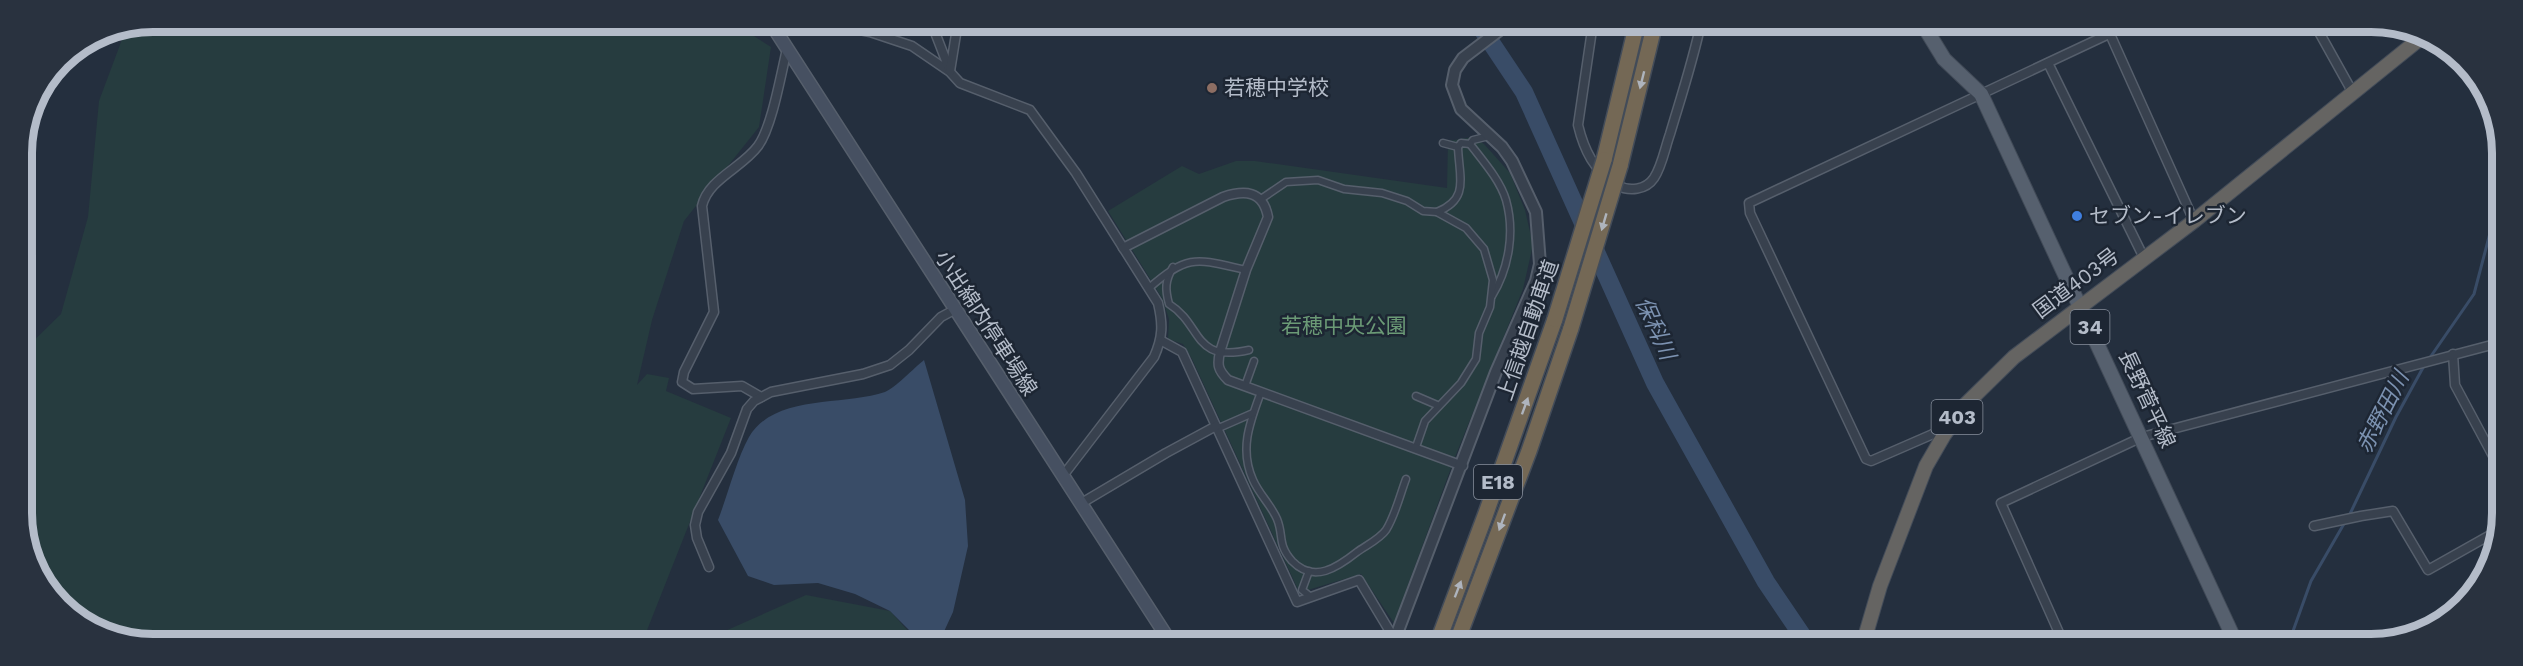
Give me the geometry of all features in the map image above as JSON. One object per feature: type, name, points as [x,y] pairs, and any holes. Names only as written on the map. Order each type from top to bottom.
[{"type":"highway","name":"上信越自動車道","points":[[1441,634],[1555,319],[1604,160],[1634,32]]},
{"type":"highway","name":"上信越自動車道","points":[[1460,634],[1529,451],[1571,328],[1620,166],[1653,32]]},
{"type":"highway","name":"国道403号","points":[[1866,634],[1904,519],[1926,466],[1966,404],[2014,357],[2194,221],[2417,41]]},
{"type":"main road","name":"小出綿内停車場線","points":[[776,32],[1164,634]]},
{"type":"main road","name":"長野菅平線","points":[[1928,32],[1944,59],[1981,94],[2232,634]]},
{"type":"street","points":[[863,32],[912,46],[950,72],[960,83],[1030,110],[1076,173],[1158,303],[1163,325],[1162,341],[1142,376],[1062,477]]},
{"type":"street","points":[[935,32],[950,72]]},
{"type":"street","points":[[950,72],[956,32]]},
{"type":"street","points":[[1397,634],[1463,466],[1496,372],[1536,281],[1540,264],[1536,212],[1512,161],[1461,109],[1452,85],[1455,70],[1463,58],[1496,32]]},
{"type":"street","points":[[1592,32],[1578,125],[1581,139],[1594,165],[1608,180],[1621,187],[1634,190],[1654,179],[1692,62],[1699,32]]},
{"type":"street","points":[[2319,32],[2353,93]]},
{"type":"street","points":[[1944,435],[1933,434],[1871,461],[1866,459],[1750,213],[1749,203],[2109,34],[2194,221]]},
{"type":"street","points":[[761,397],[742,386],[693,389],[682,382],[684,372],[714,312],[702,206],[705,194],[757,147],[765,134],[787,49]]},
{"type":"street","points":[[2048,63],[2144,258]]},
{"type":"street","points":[[1470,144],[1473,140],[1489,136]]},
{"type":"street","points":[[1443,143],[1458,147]]},
{"type":"street","points":[[1437,212],[1451,206],[1460,192],[1458,147],[1461,143],[1470,144],[1491,171],[1506,199],[1511,237],[1501,281],[1490,300]]},
{"type":"street","points":[[1261,199],[1286,182],[1318,180],[1344,189],[1382,193],[1407,201],[1423,211],[1437,212],[1466,228],[1484,249],[1493,280],[1490,300],[1479,333],[1476,359],[1461,383],[1437,405],[1425,421],[1416,447]]},
{"type":"street","points":[[1123,248],[1222,197],[1240,191],[1261,199],[1268,217],[1246,270],[1220,352],[1217,365],[1221,373],[1227,380],[1463,466]]},
{"type":"street","points":[[1149,288],[1173,267],[1194,261],[1246,270]]},
{"type":"street","points":[[1173,267],[1167,278],[1165,290],[1169,304],[1176,308],[1197,339],[1209,349],[1220,352],[1234,353],[1249,350]]},
{"type":"street","points":[[709,567],[697,538],[695,525],[698,512],[731,453],[747,409],[754,401],[771,392],[863,374],[890,365],[909,350],[941,317],[954,310]]},
{"type":"street","points":[[1162,341],[1182,352],[1297,602],[1359,580],[1389,634]]},
{"type":"street","points":[[2060,634],[2001,503],[2142,437],[2434,362],[2453,354],[2492,345]]},
{"type":"street","points":[[2453,354],[2455,385],[2492,454]]},
{"type":"street","points":[[1245,386],[1254,361]]},
{"type":"street","points":[[1261,392],[1245,440],[1247,464],[1254,482],[1268,500],[1278,522],[1281,544],[1293,562],[1309,571],[1327,572],[1341,566],[1385,531],[1406,479]]},
{"type":"street","points":[[1416,396],[1437,405]]},
{"type":"street","points":[[1080,504],[1166,453],[1218,427],[1253,413]]},
{"type":"street","points":[[2314,526],[2393,512],[2428,570],[2489,536]]},
{"type":"street","points":[[1302,590],[1309,571]]},
{"type":"street","points":[[1290,588],[1302,590],[1311,597]]},
{"type":"green space","points":[[748,32],[771,47],[759,127],[684,221],[652,320],[637,385],[647,374],[669,378],[666,391],[731,418],[646,634],[144,634],[113,628],[99,622],[79,610],[67,599],[56,587],[41,560],[33,530],[32,342],[61,314],[88,217],[99,101],[123,36],[136,33]]},
{"type":"green space","name":"若穂中央公園","points":[[1473,137],[1484,144],[1510,173],[1525,210],[1533,245],[1523,289],[1455,457],[1394,623],[1361,574],[1300,594],[1192,359],[1183,344],[1168,339],[1169,319],[1162,298],[1108,211],[1182,166],[1199,174],[1236,161],[1255,161],[1447,188],[1448,141]]},
{"type":"green space","points":[[806,595],[890,611],[911,634],[718,634]]},
{"type":"water","points":[[924,360],[965,500],[968,546],[953,612],[943,634],[913,634],[890,611],[855,594],[818,583],[774,585],[748,576],[718,520],[736,466],[749,437],[760,423],[792,408],[885,392]]},
{"type":"waterway","name":"保科川","points":[[1484,32],[1524,92],[1655,383],[1766,582],[1801,634]]},
{"type":"waterway","name":"赤野田川","points":[[2429,359],[2474,294],[2492,225]]},
{"type":"waterway","name":"赤野田川","points":[[2349,516],[2396,417],[2425,364]]},
{"type":"waterway","name":"赤野田川","points":[[2292,634],[2311,581],[2345,522]]},
{"type":"place","name":"若穂中学校","points":[[1212,88]]},
{"type":"place","name":"セブン-イレブン","points":[[2077,216]]}]
